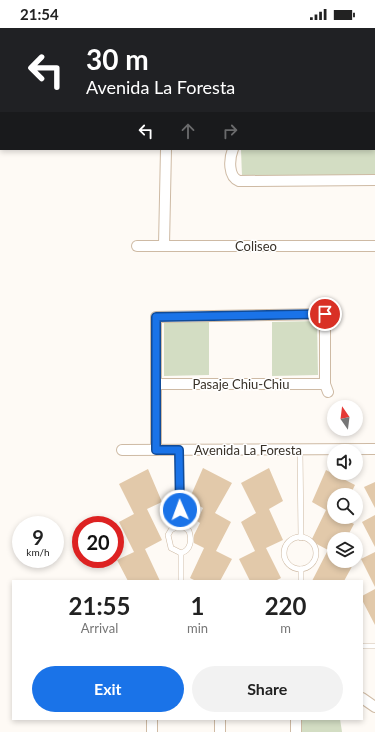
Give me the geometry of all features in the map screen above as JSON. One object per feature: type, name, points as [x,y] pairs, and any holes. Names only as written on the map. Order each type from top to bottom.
[{"type":"street","points":[[164,246],[166,150]]},
{"type":"street","points":[[233,150],[231,156],[232,175],[234,179],[239,182],[375,180]]},
{"type":"street","name":"Coliseo","points":[[137,246],[375,246]]},
{"type":"street","name":"Pasaje Chiu-Chiu","points":[[156,384],[327,388],[325,314],[156,317],[156,384],[156,450]]},
{"type":"street","name":"Avenida La Foresta","points":[[122,450],[375,449]]},
{"type":"street","points":[[363,697],[375,695]]},
{"type":"street","points":[[363,698],[375,707]]},
{"type":"street","points":[[152,720],[152,732]]},
{"type":"street","points":[[220,720],[220,732]]},
{"type":"street","points":[[296,720],[296,732]]},
{"type":"lane","points":[[179,450],[181,524],[189,531],[191,538],[189,547],[186,551],[181,553]]},
{"type":"lane","points":[[300,450],[301,538]]},
{"type":"lane","points":[[181,524],[172,530],[168,535],[172,548],[181,553]]},
{"type":"lane","points":[[301,538],[310,541],[314,545],[316,555],[311,565],[301,569],[292,567],[288,563],[285,550],[290,541],[301,538]]},
{"type":"lane","points":[[180,580],[181,553]]},
{"type":"lane","points":[[301,569],[301,580]]},
{"type":"lane","points":[[364,646],[375,646]]},
{"type":"green space","points":[[241,150],[375,150],[375,176],[242,176]]},
{"type":"green space","points":[[209,321],[209,375],[164,376],[164,322]]},
{"type":"green space","points":[[317,321],[318,375],[272,376],[272,322]]},
{"type":"green space","points":[[302,720],[340,720],[342,732],[302,732]]},
{"type":"building","points":[[203,468],[232,483],[215,513],[231,522],[216,551],[232,559],[221,580],[194,580],[190,578],[204,548],[194,543],[194,535],[200,523],[197,521],[203,508],[189,500]]},
{"type":"building","points":[[269,468],[283,501],[269,509],[283,540],[266,548],[281,578],[277,580],[250,580],[239,559],[255,551],[241,522],[256,513],[241,483]]},
{"type":"building","points":[[148,469],[162,502],[147,509],[162,540],[145,549],[160,580],[127,580],[121,568],[124,568],[124,557],[134,552],[124,532],[124,519],[134,514],[119,484]]},
{"type":"building","points":[[326,470],[327,480],[345,480],[355,485],[354,488],[327,488],[327,524],[354,524],[350,532],[327,532],[327,549],[311,541],[326,510],[312,502]]},
{"type":"building","points":[[375,482],[375,508],[364,487]]},
{"type":"building","points":[[375,515],[375,547],[363,524],[363,521]]},
{"type":"building","points":[[327,552],[327,568],[351,568],[345,580],[313,580]]},
{"type":"building","points":[[375,552],[375,587],[363,563],[363,558]]},
{"type":"building","points":[[375,589],[375,625],[363,602],[363,595]]},
{"type":"route","points":[[180,510],[179,450],[156,450],[156,317],[325,314]]}]
